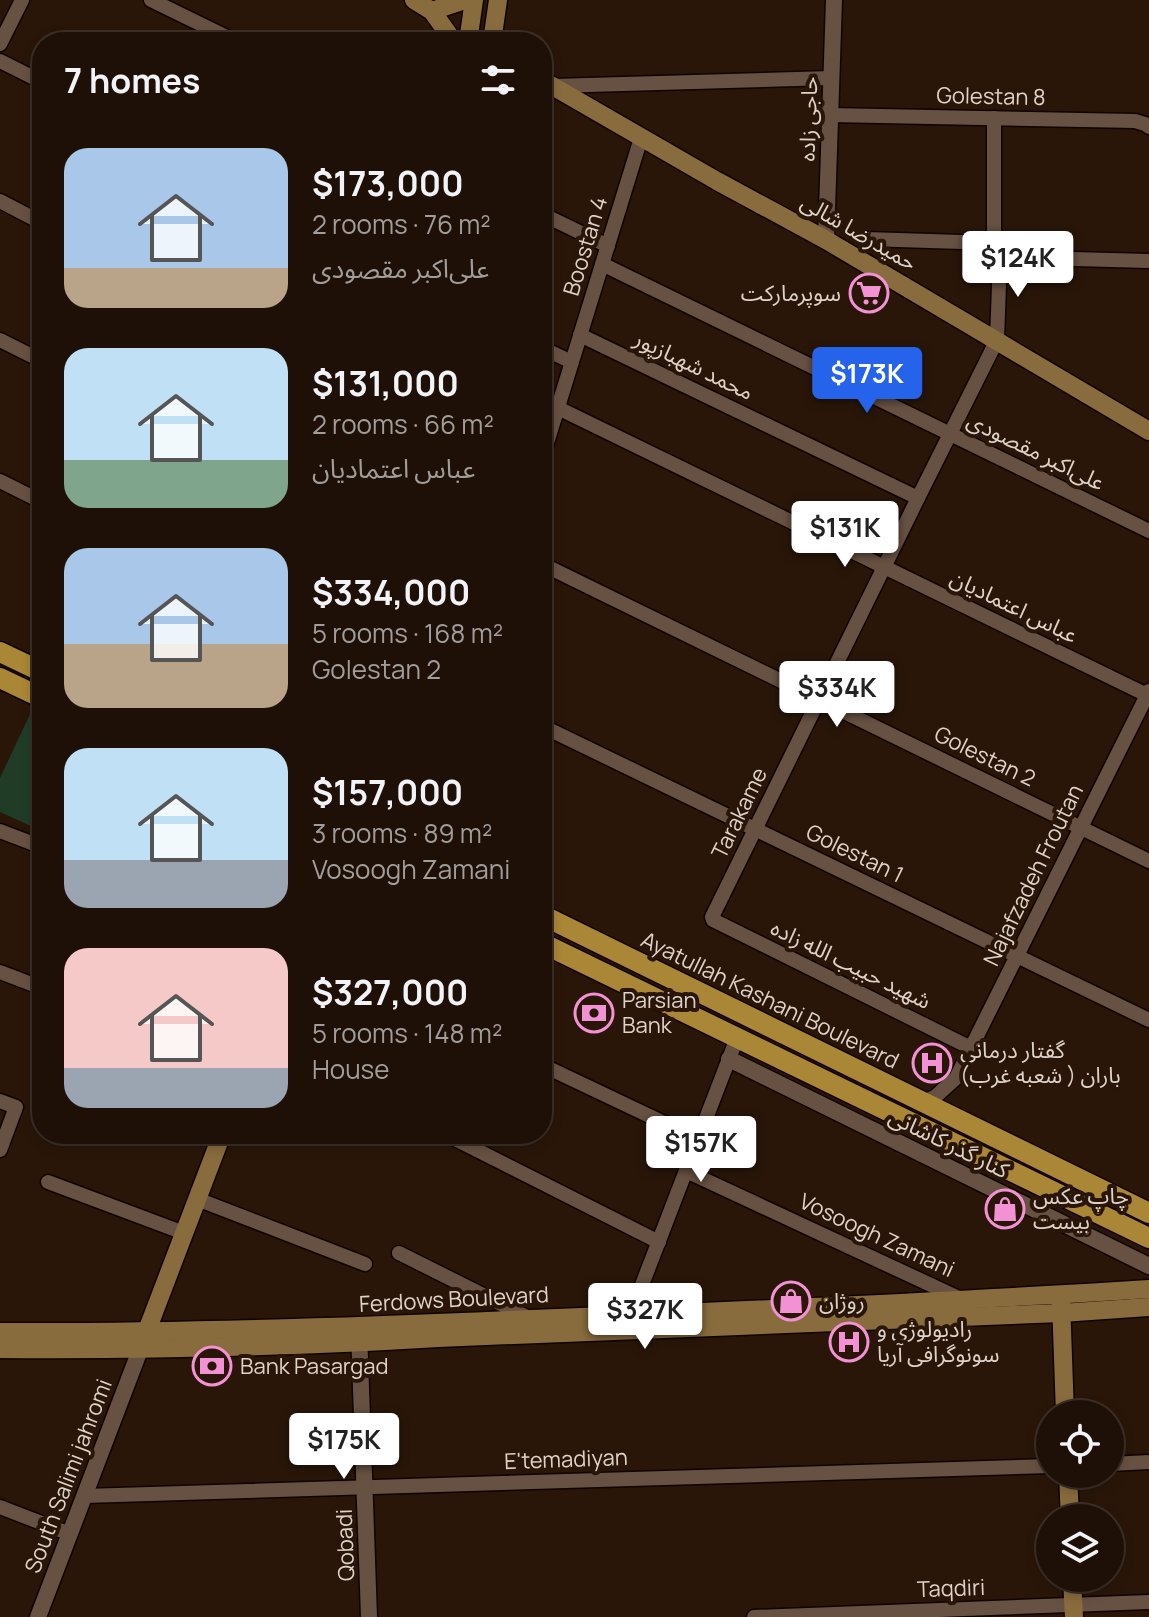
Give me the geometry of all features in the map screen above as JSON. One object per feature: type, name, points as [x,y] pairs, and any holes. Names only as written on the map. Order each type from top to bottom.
[{"type":"main road","points":[[414,0],[432,11],[447,32]]},
{"type":"main road","points":[[432,11],[465,0]]},
{"type":"main road","points":[[469,32],[474,0]]},
{"type":"main road","points":[[494,32],[498,3]]},
{"type":"main road","points":[[498,3],[502,32]]},
{"type":"main road","name":"حمیدرضا شالی","points":[[552,86],[826,240],[1149,431]]},
{"type":"main road","points":[[0,652],[32,667]]},
{"type":"main road","points":[[0,678],[32,693]]},
{"type":"main road","name":"Ayatullah Kashani Boulevard","points":[[552,920],[1149,1213]]},
{"type":"main road","points":[[552,948],[1149,1238]]},
{"type":"main road","points":[[143,1342],[218,1144]]},
{"type":"main road","name":"Ferdows Boulevard","points":[[1061,1304],[1149,1289]]},
{"type":"main road","points":[[1061,1304],[1064,1400]]},
{"type":"main road","name":"Ferdows Boulevard","points":[[0,1349],[1061,1304],[1149,1307]]},
{"type":"main road","name":"Ferdows Boulevard","points":[[0,1332],[143,1342]]},
{"type":"street","points":[[0,44],[22,0]]},
{"type":"street","points":[[151,0],[217,32]]},
{"type":"street","name":"حاجی زاده","points":[[826,240],[834,0]]},
{"type":"street","points":[[0,61],[32,77]]},
{"type":"street","points":[[552,83],[831,78]]},
{"type":"street","name":"Golestan 8","points":[[830,115],[1135,121],[1149,127]]},
{"type":"street","points":[[994,118],[997,340]]},
{"type":"street","name":"Boostan 4","points":[[552,425],[641,138]]},
{"type":"street","points":[[0,201],[32,218]]},
{"type":"street","points":[[552,219],[608,246]]},
{"type":"street","points":[[866,239],[1149,261]]},
{"type":"street","name":"علی‌اکبر مقصودی","points":[[602,264],[1149,531]]},
{"type":"street","name":"محمد شهبازپور","points":[[580,335],[918,498]]},
{"type":"street","points":[[0,340],[32,356]]},
{"type":"street","name":"Tarakame","points":[[712,919],[997,340]]},
{"type":"street","points":[[552,353],[572,362]]},
{"type":"street","name":"عباس اعتمادیان","points":[[558,408],[1148,694]]},
{"type":"street","points":[[0,481],[32,497]]},
{"type":"street","name":"Golestan 2","points":[[552,569],[1149,861]]},
{"type":"street","name":"Najafzadeh Froutan","points":[[922,1102],[935,1097],[956,1078],[1148,694]]},
{"type":"street","name":"Golestan 1","points":[[552,731],[1149,1020]]},
{"type":"street","points":[[0,831],[32,843]]},
{"type":"street","name":"شهید حبیب الله زاده","points":[[712,919],[971,1048]]},
{"type":"street","points":[[0,972],[32,984]]},
{"type":"street","points":[[630,1323],[737,1038]]},
{"type":"street","name":"کنار گذر کاشانی","points":[[729,1059],[1149,1266]]},
{"type":"street","points":[[552,1070],[698,1139]]},
{"type":"street","name":"Najafzadeh Froutan","points":[[955,1118],[952,1105],[956,1078]]},
{"type":"street","points":[[0,1101],[16,1107],[0,1150]]},
{"type":"street","points":[[465,1144],[659,1242]]},
{"type":"street","name":"Vosoogh Zamani","points":[[686,1171],[963,1308]]},
{"type":"street","points":[[48,1182],[184,1233]]},
{"type":"street","points":[[197,1199],[365,1264]]},
{"type":"street","points":[[399,1253],[532,1327]]},
{"type":"street","name":"Qobadi","points":[[359,1335],[369,1617]]},
{"type":"street","name":"South Salimi jahromi","points":[[38,1617],[143,1342]]},
{"type":"street","points":[[1124,1463],[1149,1462]]},
{"type":"street","name":"E'temadiyan","points":[[84,1496],[1036,1466]]},
{"type":"street","points":[[0,1507],[70,1534]]},
{"type":"street","name":"Taqdiri","points":[[754,1617],[1074,1611],[1149,1602]]},
{"type":"green space","points":[[32,712],[32,826],[0,812],[0,778]]},
{"type":"place","name":"سوپرمارکت","points":[[869,293]]},
{"type":"place","name":"Parsian Bank","points":[[594,1013]]},
{"type":"place","name":"گفتار درمانی باران ( شعبه غرب)","points":[[932,1063]]},
{"type":"place","name":"چاپ عكس بيست","points":[[1005,1209]]},
{"type":"place","name":"روژان","points":[[791,1301]]},
{"type":"place","name":"رادیولوژی و سونوگرافی آریا","points":[[849,1342]]},
{"type":"place","name":"Bank Pasargad","points":[[212,1366]]}]
